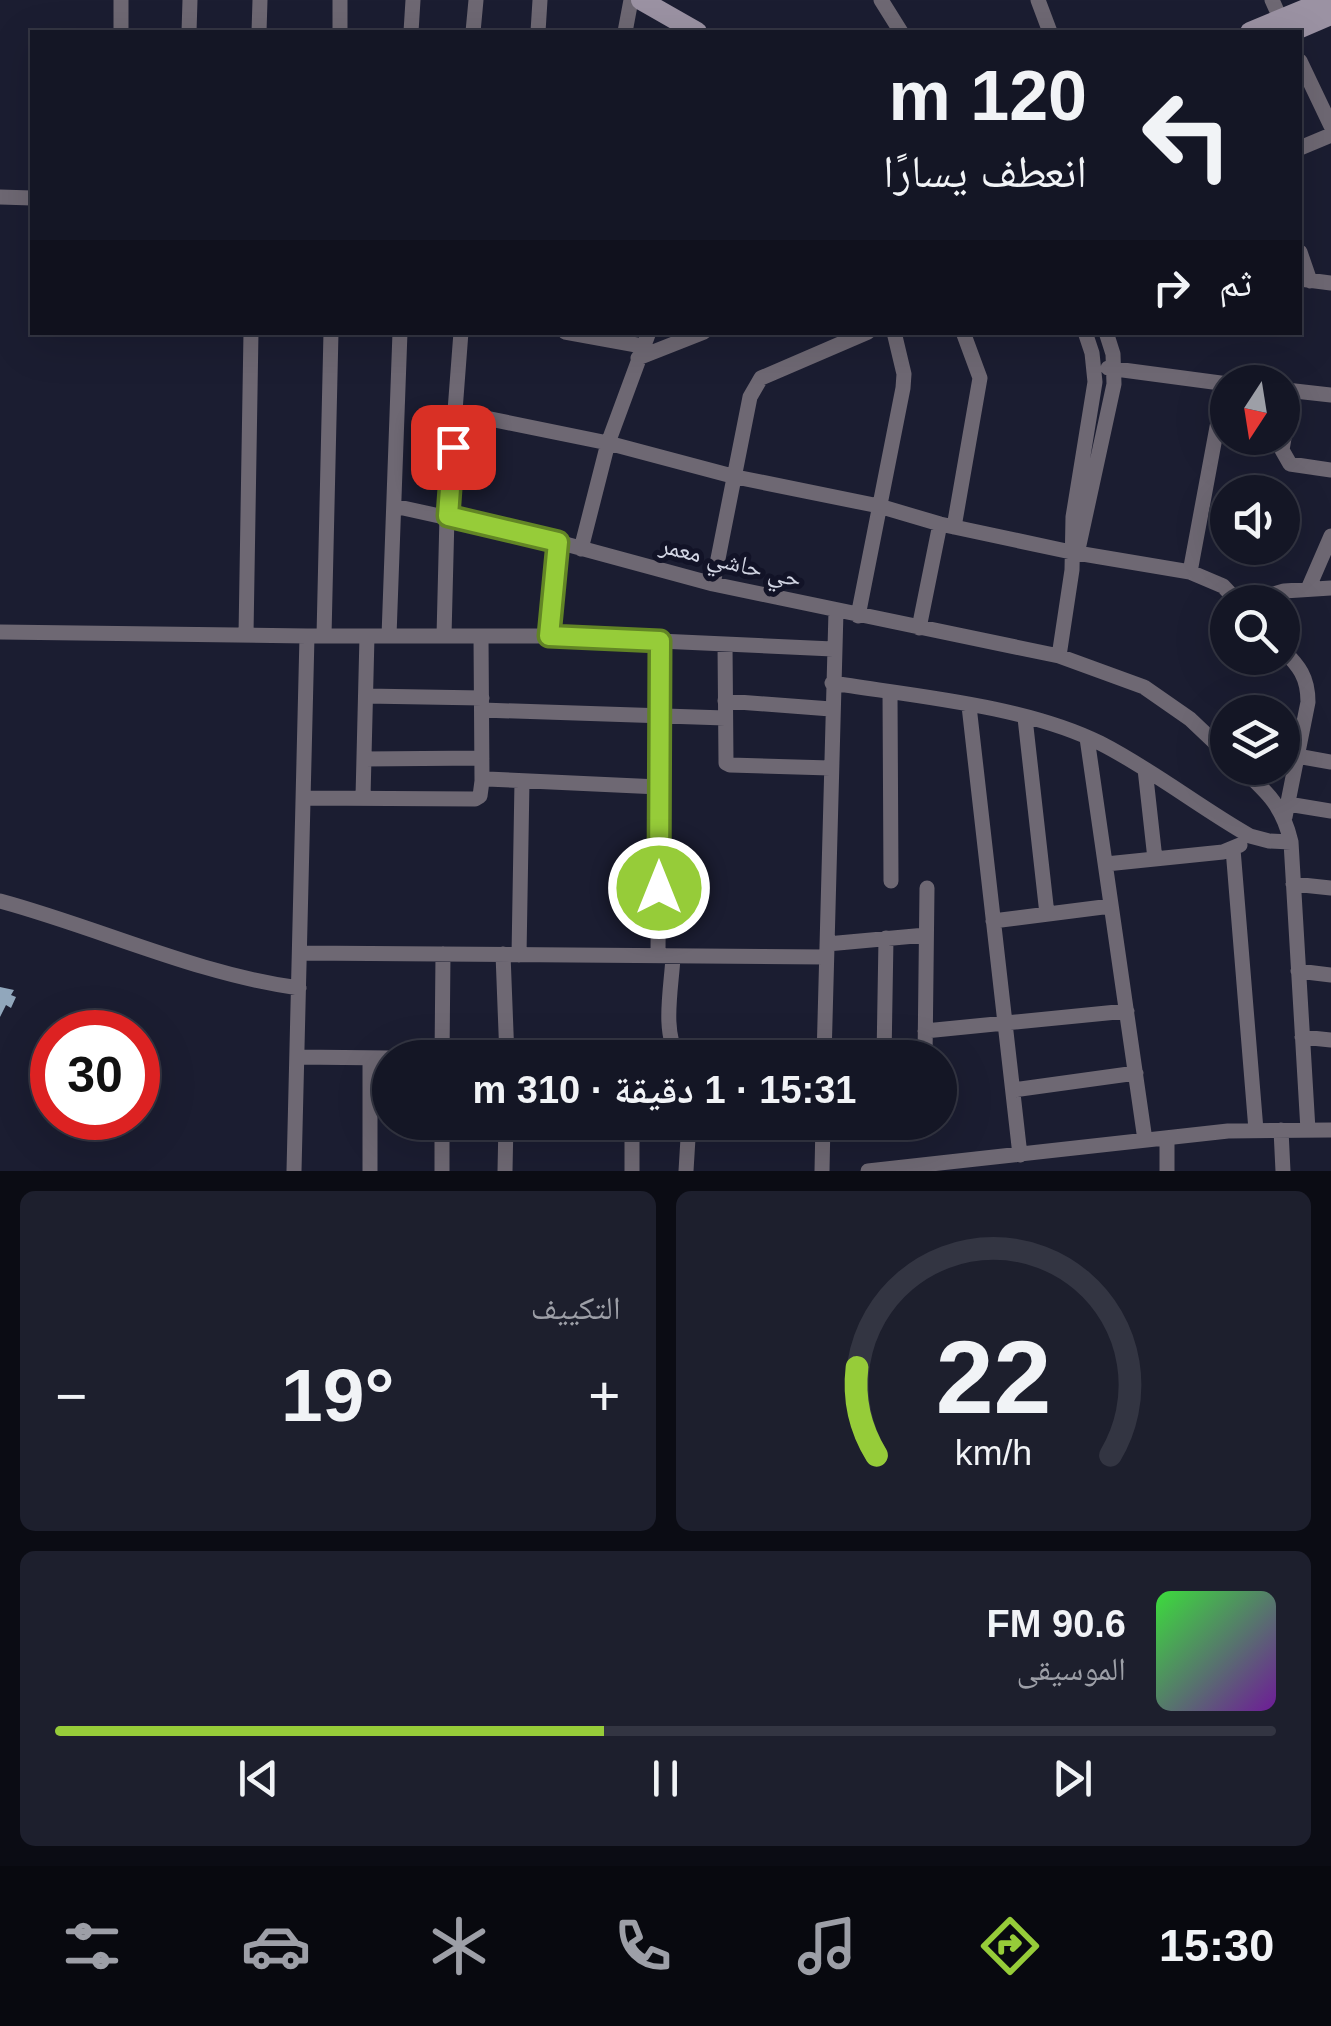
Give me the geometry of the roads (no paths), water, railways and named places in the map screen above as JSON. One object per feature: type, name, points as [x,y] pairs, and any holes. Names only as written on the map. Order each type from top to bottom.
[{"type":"street","points":[[121,0],[121,30]]},
{"type":"street","points":[[189,30],[190,0]]},
{"type":"street","points":[[259,30],[260,0]]},
{"type":"street","points":[[340,0],[340,30]]},
{"type":"street","points":[[411,30],[413,0]]},
{"type":"street","points":[[473,30],[476,0]]},
{"type":"street","points":[[538,30],[540,0]]},
{"type":"street","points":[[624,30],[631,0]]},
{"type":"street","points":[[641,0],[694,30]]},
{"type":"street","points":[[881,0],[900,30]]},
{"type":"street","points":[[1038,0],[1049,30]]},
{"type":"street","points":[[1256,30],[1326,0]]},
{"type":"street","points":[[1283,21],[1331,16]]},
{"type":"street","points":[[1302,65],[1331,126]]},
{"type":"street","points":[[1302,147],[1331,135]]},
{"type":"street","points":[[0,197],[30,198]]},
{"type":"street","points":[[1305,280],[1331,284]]},
{"type":"street","points":[[246,635],[251,335]]},
{"type":"street","points":[[294,1171],[304,798],[331,335]]},
{"type":"street","points":[[389,636],[400,335]]},
{"type":"street","points":[[444,636],[461,335]]},
{"type":"street","points":[[582,335],[643,346],[691,335]]},
{"type":"street","points":[[713,584],[750,398],[761,378],[861,335]]},
{"type":"street","points":[[858,616],[904,374],[895,335]]},
{"type":"street","points":[[920,628],[980,378],[964,335]]},
{"type":"street","points":[[1059,656],[1095,367],[1085,335]]},
{"type":"street","points":[[1074,555],[1116,369],[1107,335]]},
{"type":"street","points":[[581,549],[608,443],[643,346]]},
{"type":"street","points":[[1095,367],[1210,382]]},
{"type":"street","points":[[1300,391],[1331,395]]},
{"type":"street","points":[[456,412],[608,443],[736,477],[879,506],[1074,555],[1190,572],[1221,585]]},
{"type":"street","points":[[1190,572],[1212,455]]},
{"type":"street","points":[[1285,455],[1290,464],[1331,470]]},
{"type":"street","name":"حي حاشي معمر","points":[[394,506],[558,542],[836,612],[1059,656],[1144,686],[1210,738]]},
{"type":"street","points":[[1308,590],[1331,536]]},
{"type":"street","points":[[549,636],[558,542]]},
{"type":"street","points":[[1300,590],[1331,588]]},
{"type":"street","points":[[824,1040],[836,612]]},
{"type":"street","points":[[0,632],[549,636],[833,649]]},
{"type":"street","points":[[363,796],[367,636]]},
{"type":"street","points":[[304,798],[480,796],[482,636]]},
{"type":"street","points":[[660,641],[659,787],[672,1040]]},
{"type":"street","points":[[725,644],[725,759],[730,766],[830,768]]},
{"type":"street","points":[[1300,667],[1308,684],[1300,745]]},
{"type":"street","points":[[832,683],[1025,718],[1088,738],[1250,836],[1269,842],[1291,842]]},
{"type":"street","points":[[890,692],[891,881]]},
{"type":"street","points":[[366,696],[660,718],[725,718]]},
{"type":"street","points":[[725,700],[831,710]]},
{"type":"street","points":[[969,706],[1020,1155]]},
{"type":"street","points":[[1025,718],[1047,914]]},
{"type":"street","points":[[1088,738],[1145,1140]]},
{"type":"street","points":[[1300,756],[1331,762]]},
{"type":"street","points":[[364,759],[482,758]]},
{"type":"street","points":[[1145,769],[1155,860]]},
{"type":"street","points":[[482,780],[659,787]]},
{"type":"street","points":[[508,1040],[522,781]]},
{"type":"street","points":[[1259,785],[1287,811],[1331,811]]},
{"type":"street","points":[[1292,785],[1287,811],[1308,1130]]},
{"type":"street","points":[[1106,864],[1232,850],[1250,836]]},
{"type":"street","points":[[1232,850],[1256,1130]]},
{"type":"street","points":[[1293,884],[1331,888]]},
{"type":"street","points":[[925,1040],[927,888]]},
{"type":"street","points":[[0,901],[162,954],[299,988]]},
{"type":"street","points":[[992,921],[1112,906]]},
{"type":"street","points":[[300,953],[666,956],[826,950],[926,935]]},
{"type":"street","points":[[884,1040],[886,938]]},
{"type":"street","points":[[442,1040],[443,954]]},
{"type":"street","points":[[1298,971],[1331,975]]},
{"type":"street","points":[[925,1031],[1127,1012]]},
{"type":"street","points":[[1302,1037],[1331,1040]]},
{"type":"street","points":[[297,1057],[370,1058],[370,1171]]},
{"type":"street","points":[[1013,1090],[1136,1073]]},
{"type":"street","points":[[868,1171],[943,1167],[1145,1140],[1256,1130],[1331,1130]]},
{"type":"street","points":[[1281,1130],[1282,1171]]},
{"type":"street","points":[[1167,1138],[1167,1171]]},
{"type":"street","points":[[442,1140],[442,1171]]},
{"type":"street","points":[[505,1171],[506,1140]]},
{"type":"street","points":[[632,1140],[632,1171]]},
{"type":"street","points":[[686,1171],[688,1140]]},
{"type":"street","points":[[822,1171],[823,1140]]},
{"type":"street","points":[[1054,1171],[1055,1151]]}]
